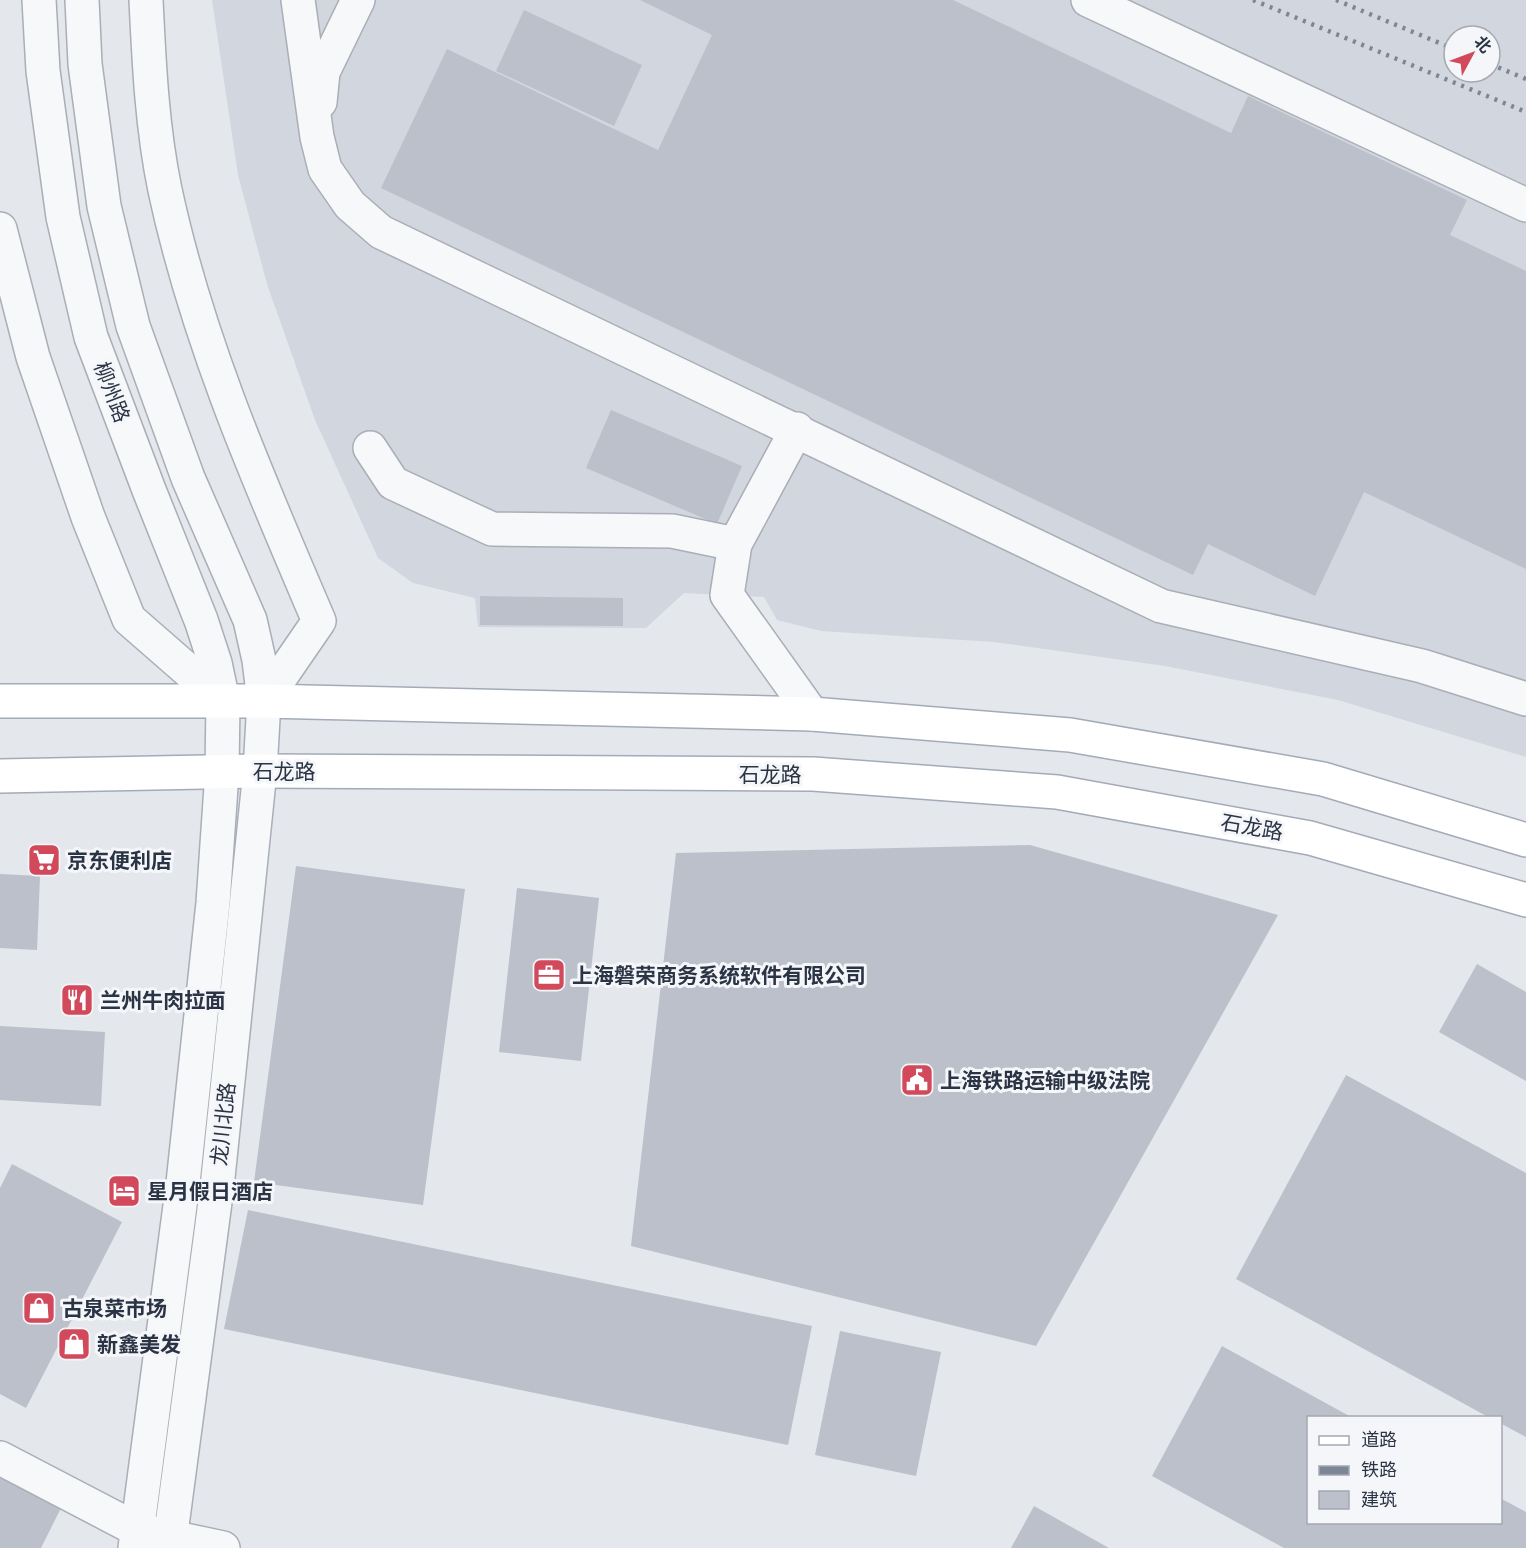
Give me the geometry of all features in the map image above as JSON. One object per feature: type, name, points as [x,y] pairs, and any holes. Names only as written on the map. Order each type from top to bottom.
[{"type":"main road","points":[[0,701],[264,701],[812,714],[1070,735],[1323,779],[1526,840]]},
{"type":"main road","name":"石龙路","points":[[0,776],[260,771],[813,774],[1057,792],[1310,838],[1526,900]]},
{"type":"street","name":"柳州路","points":[[39,0],[43,71],[63,217],[91,337],[148,490],[201,620],[215,663],[223,701],[222,772]]},
{"type":"street","name":"柳州路","points":[[82,0],[85,64],[104,206],[133,326],[188,478],[250,620],[259,660],[264,701],[260,771]]},
{"type":"street","points":[[146,0],[149,61],[165,188],[195,304],[246,452],[319,621],[264,701]]},
{"type":"street","points":[[298,0],[317,137],[325,170],[350,205],[381,232],[797,429],[1161,606],[1422,666],[1526,699]]},
{"type":"street","points":[[317,137],[323,72],[358,0]]},
{"type":"street","points":[[1088,0],[1526,205]]},
{"type":"street","points":[[0,229],[33,357],[88,517],[129,619],[223,701]]},
{"type":"street","points":[[797,429],[735,544],[727,595],[812,714]]},
{"type":"street","points":[[370,448],[393,483],[492,529],[672,531],[735,544]]},
{"type":"street","name":"龙川北路","points":[[170,1542],[217,1187],[260,771]]},
{"type":"street","name":"龙川北路","points":[[137,1539],[183,1183],[213,903],[222,772]]},
{"type":"street","points":[[0,1458],[137,1539],[223,1548]]},
{"type":"shaded area","points":[[212,0],[1526,0],[1526,757],[1338,700],[1165,666],[994,642],[821,631],[777,620],[764,597],[684,593],[646,628],[478,627],[475,598],[413,583],[378,558],[315,420],[267,284],[238,175]]},
{"type":"building","points":[[640,0],[953,0],[1231,133],[1248,96],[1467,200],[1450,235],[1526,271],[1526,569],[1364,492],[1315,596],[1208,544],[1193,575],[381,188],[447,49],[658,150],[712,35]]},
{"type":"building","points":[[524,10],[642,65],[614,126],[496,71]]},
{"type":"building","points":[[611,410],[742,466],[717,524],[586,468]]},
{"type":"building","points":[[480,596],[623,598],[623,626],[480,625]]},
{"type":"building","name":"上海铁路运输中级法院","points":[[1030,845],[1278,915],[1036,1346],[631,1246],[676,853]]},
{"type":"building","points":[[296,866],[465,889],[423,1205],[254,1182]]},
{"type":"building","points":[[0,874],[40,876],[37,950],[0,948]]},
{"type":"building","name":"上海磐荣商务系统软件有限公司","points":[[517,888],[599,898],[581,1061],[499,1052]]},
{"type":"building","points":[[1477,964],[1526,992],[1526,1081],[1439,1032]]},
{"type":"building","points":[[0,1026],[105,1032],[101,1106],[0,1100]]},
{"type":"building","points":[[1346,1075],[1526,1173],[1526,1437],[1502,1424],[1502,1416],[1486,1416],[1236,1279]]},
{"type":"building","name":"古泉菜市场","points":[[12,1164],[122,1222],[26,1408],[0,1394],[0,1188]]},
{"type":"building","points":[[248,1210],[812,1326],[788,1445],[224,1329]]},
{"type":"building","points":[[840,1331],[941,1352],[916,1476],[815,1455]]},
{"type":"building","points":[[1222,1346],[1349,1416],[1307,1416],[1307,1524],[1502,1524],[1502,1499],[1526,1512],[1526,1548],[1284,1548],[1152,1476]]},
{"type":"building","points":[[0,1477],[61,1508],[41,1548],[0,1548]]},
{"type":"building","points":[[1034,1506],[1109,1548],[1011,1548]]},
{"type":"railway","points":[[1253,0],[1526,112]]},
{"type":"railway","points":[[1336,0],[1442,44]]},
{"type":"railway","points":[[1502,69],[1526,79]]},
{"type":"place","name":"京东便利店","points":[[44,860]]},
{"type":"place","name":"上海磐荣商务系统软件有限公司","points":[[549,975]]},
{"type":"place","name":"兰州牛肉拉面","points":[[77,1000]]},
{"type":"place","name":"上海铁路运输中级法院","points":[[917,1080]]},
{"type":"place","name":"星月假日酒店","points":[[124,1191]]},
{"type":"place","name":"古泉菜市场","points":[[39,1308]]},
{"type":"place","name":"新鑫美发","points":[[74,1344]]}]
